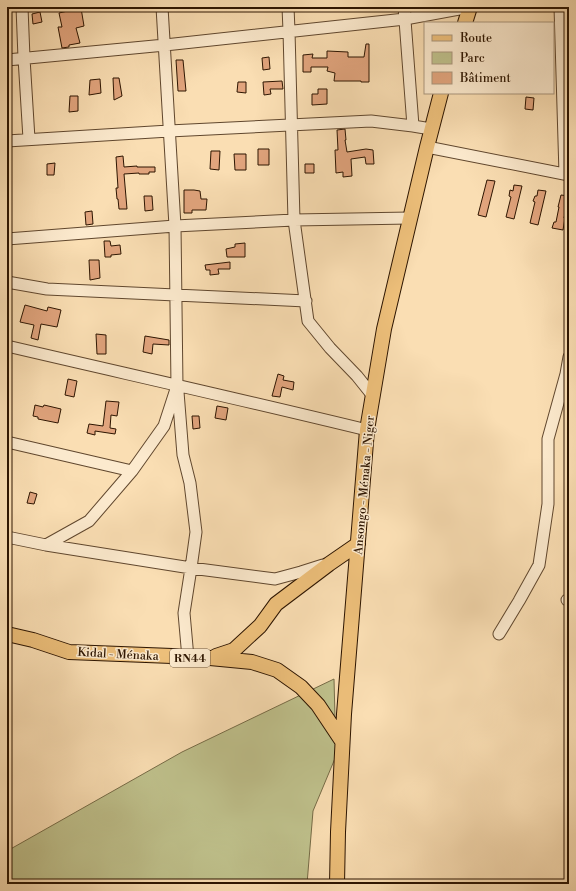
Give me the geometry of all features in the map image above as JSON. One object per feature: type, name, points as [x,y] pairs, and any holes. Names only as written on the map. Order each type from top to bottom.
[{"type":"main road","points":[[465,22],[470,7]]},
{"type":"main road","name":"Ansongo - Ménaka - Niger","points":[[337,884],[344,707],[368,430],[384,329],[431,129],[441,94]]},
{"type":"main road","name":"RN44","points":[[210,658],[234,650],[260,626],[276,604],[358,544]]},
{"type":"main road","name":"Kidal - Ménaka","points":[[7,634],[69,652],[210,658],[252,662],[277,670],[301,687],[318,705],[342,741]]},
{"type":"street","points":[[22,7],[29,139]]},
{"type":"street","points":[[162,7],[175,226],[177,386],[182,455],[190,483],[196,532],[184,612],[188,658]]},
{"type":"street","points":[[288,7],[294,220],[308,321],[330,348],[358,376],[373,396]]},
{"type":"street","points":[[404,7],[413,126]]},
{"type":"street","points":[[7,60],[24,58],[30,59],[405,20],[470,7]]},
{"type":"street","points":[[427,147],[567,174],[560,7]]},
{"type":"street","points":[[7,141],[371,121],[431,129]]},
{"type":"street","points":[[7,239],[175,226],[294,220],[410,218]]},
{"type":"street","points":[[7,282],[47,289],[306,301]]},
{"type":"street","points":[[7,346],[368,430]]},
{"type":"street","points":[[499,634],[539,565],[548,504],[548,439],[566,374],[569,357]]},
{"type":"street","points":[[46,545],[88,521],[132,471],[164,426],[177,386]]},
{"type":"street","points":[[7,442],[132,471]]},
{"type":"street","points":[[7,537],[46,545],[191,568],[275,578],[329,564]]},
{"type":"green space","points":[[334,679],[336,756],[313,811],[307,884],[7,884],[7,851],[182,752]]},
{"type":"building","points":[[81,8],[84,26],[76,28],[80,43],[62,48],[58,27],[62,27],[59,13]]},
{"type":"building","points":[[40,12],[42,22],[33,24],[32,14]]},
{"type":"building","points":[[366,44],[369,44],[369,82],[334,81],[335,73],[327,71],[328,67],[311,67],[311,72],[303,72],[303,55],[313,54],[312,58],[327,58],[327,51],[348,52],[348,57],[364,57]]},
{"type":"building","points":[[269,57],[270,69],[263,70],[262,58]]},
{"type":"building","points":[[176,60],[183,60],[186,91],[178,91]]},
{"type":"building","points":[[113,78],[119,78],[122,96],[114,100]]},
{"type":"building","points":[[100,79],[101,93],[89,95],[90,80]]},
{"type":"building","points":[[282,81],[283,89],[270,89],[271,94],[264,95],[263,82]]},
{"type":"building","points":[[238,82],[246,82],[246,93],[237,92]]},
{"type":"building","points":[[318,89],[327,89],[327,104],[312,105],[312,94],[318,94]]},
{"type":"building","points":[[70,96],[78,96],[78,111],[69,112]]},
{"type":"building","points":[[526,97],[534,98],[533,110],[525,109]]},
{"type":"building","points":[[345,129],[347,152],[366,149],[373,150],[374,164],[366,164],[365,157],[351,159],[352,176],[343,177],[343,172],[336,173],[335,150],[338,150],[337,130]]},
{"type":"building","points":[[258,149],[269,149],[269,165],[258,165]]},
{"type":"building","points":[[211,151],[220,151],[219,170],[210,169]]},
{"type":"building","points":[[234,154],[246,154],[246,170],[235,170]]},
{"type":"building","points":[[123,156],[124,167],[155,167],[155,172],[149,172],[149,174],[124,174],[127,209],[119,209],[116,188],[118,188],[116,157]]},
{"type":"building","points":[[55,163],[54,175],[47,175],[47,164]]},
{"type":"building","points":[[305,164],[314,164],[314,173],[305,173]]},
{"type":"building","points":[[487,180],[495,181],[486,217],[478,215]]},
{"type":"building","points":[[514,185],[522,186],[514,219],[506,217],[511,197],[509,196],[510,190],[513,191]]},
{"type":"building","points":[[184,190],[200,191],[201,199],[207,199],[206,210],[192,210],[192,213],[184,213]]},
{"type":"building","points":[[538,190],[546,191],[538,225],[530,223],[535,202],[533,201],[535,196],[537,196]]},
{"type":"building","points":[[561,195],[569,196],[563,230],[552,228],[554,222],[556,222]]},
{"type":"building","points":[[144,196],[152,196],[153,210],[145,211]]},
{"type":"building","points":[[92,211],[93,224],[86,225],[85,212]]},
{"type":"building","points":[[104,241],[110,241],[111,246],[120,245],[121,254],[105,257]]},
{"type":"building","points":[[245,243],[245,257],[227,257],[226,249],[235,247],[235,244]]},
{"type":"building","points":[[89,260],[99,260],[100,278],[90,280]]},
{"type":"building","points":[[230,262],[230,269],[218,269],[219,274],[210,275],[210,270],[206,270],[205,265]]},
{"type":"building","points":[[25,305],[47,311],[48,307],[61,310],[57,327],[41,324],[38,340],[31,338],[34,325],[20,322]]},
{"type":"building","points":[[96,334],[106,335],[106,354],[97,354]]},
{"type":"building","points":[[145,336],[169,340],[169,345],[153,344],[152,354],[143,352]]},
{"type":"building","points":[[278,374],[284,376],[283,380],[294,382],[293,390],[282,387],[280,397],[272,396]]},
{"type":"building","points":[[68,379],[77,381],[74,397],[65,395]]},
{"type":"building","points":[[106,401],[119,402],[117,416],[111,415],[110,428],[116,429],[115,434],[95,431],[95,435],[87,433],[89,424],[103,426]]},
{"type":"building","points":[[35,405],[43,407],[44,405],[61,409],[58,423],[38,419],[38,417],[33,416]]},
{"type":"building","points":[[217,406],[228,408],[226,420],[215,418]]},
{"type":"building","points":[[192,416],[199,416],[200,428],[193,429]]},
{"type":"building","points":[[30,492],[37,494],[34,504],[27,503]]}]
